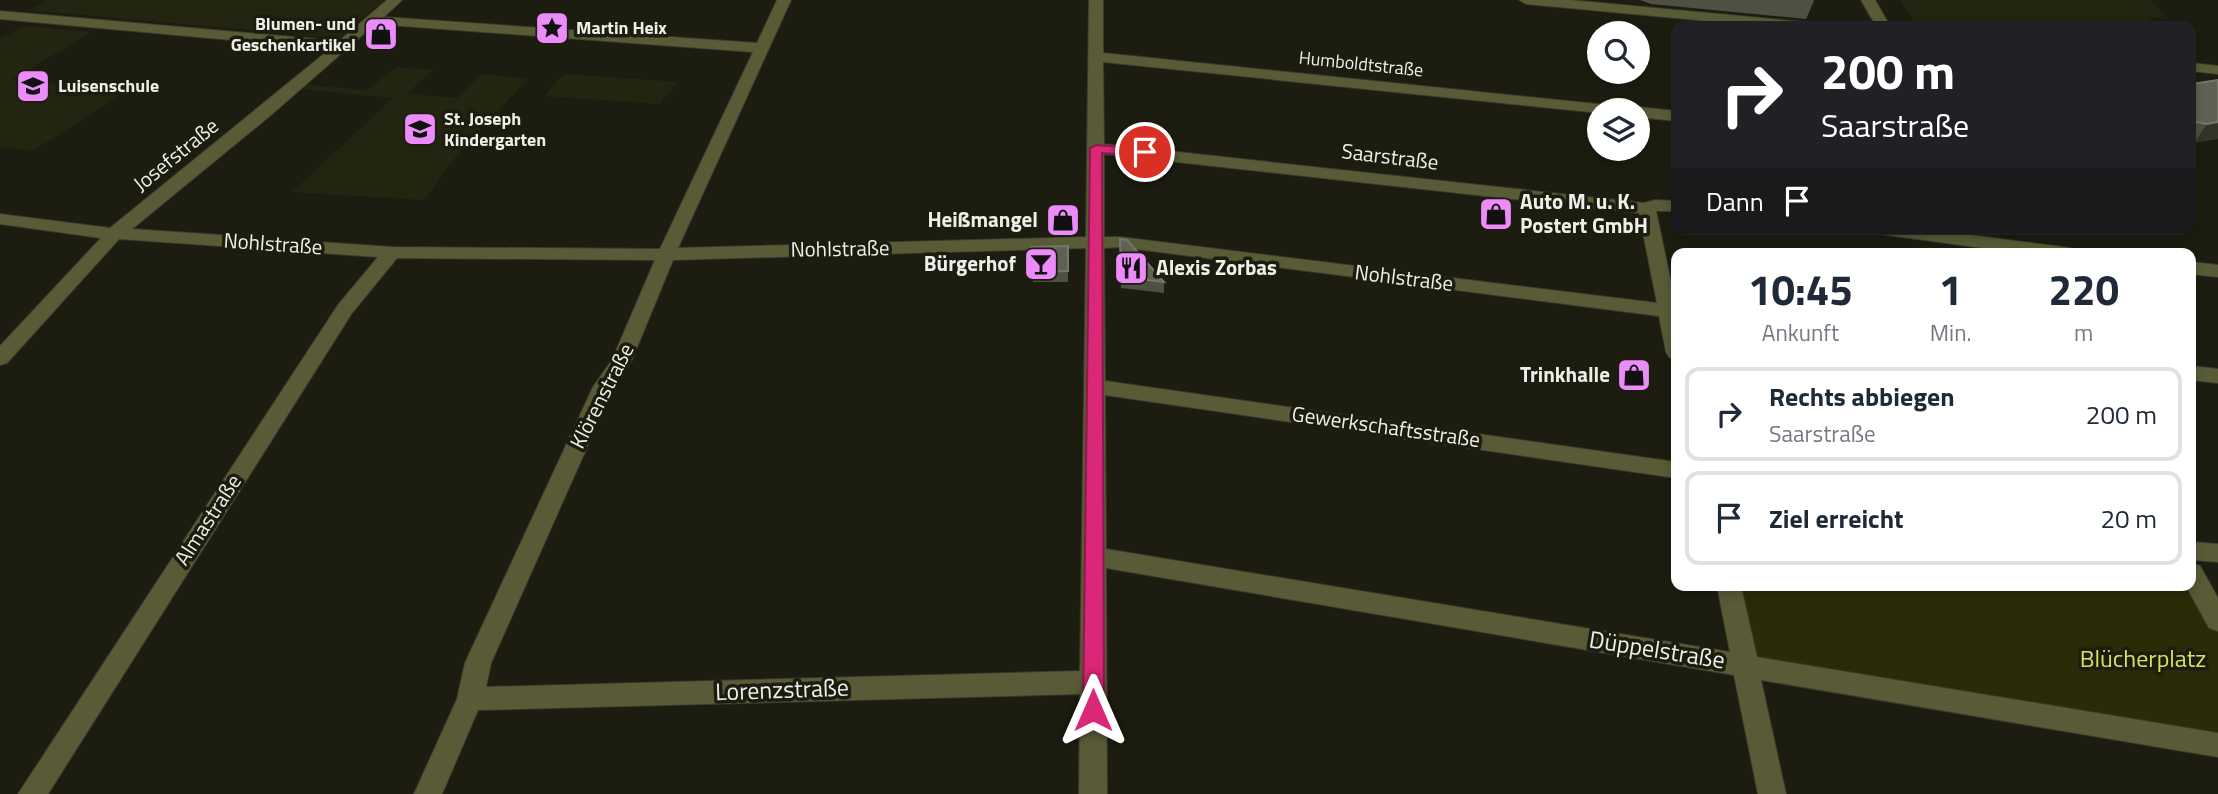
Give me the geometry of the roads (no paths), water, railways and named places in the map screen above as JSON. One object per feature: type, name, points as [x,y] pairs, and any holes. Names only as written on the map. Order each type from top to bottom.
[{"type":"street","name":"Josefstraße","points":[[0,358],[114,234],[265,112],[339,45],[395,0]]},
{"type":"street","name":"Klörenstraße","points":[[428,794],[470,699],[478,663],[603,387],[621,362],[667,253],[784,0]]},
{"type":"street","points":[[1093,794],[1096,0]]},
{"type":"street","points":[[1526,0],[1750,21]]},
{"type":"street","points":[[1868,0],[1880,21]]},
{"type":"street","points":[[1,16],[339,45]]},
{"type":"street","points":[[371,20],[764,48]]},
{"type":"street","name":"Humboldtstraße","points":[[1097,57],[1587,107]]},
{"type":"street","points":[[2196,68],[2218,70]]},
{"type":"street","points":[[1650,113],[1671,115]]},
{"type":"street","name":"Saarstraße","points":[[1096,148],[1647,209],[1655,205],[1671,206]]},
{"type":"street","points":[[1647,209],[1671,308]]},
{"type":"street","name":"Nohlstraße","points":[[0,219],[114,234],[392,252],[667,253],[1128,243],[1671,312]]},
{"type":"street","points":[[1937,235],[2036,248]]},
{"type":"street","name":"Almastraße","points":[[32,794],[345,309],[392,252]]},
{"type":"street","points":[[2196,269],[2218,271]]},
{"type":"street","points":[[2196,374],[2218,376]]},
{"type":"street","name":"Gewerkschaftsstraße","points":[[1096,387],[1671,469]]},
{"type":"street","points":[[2196,551],[2218,553]]},
{"type":"street","name":"Düppelstraße","points":[[1095,557],[2218,745]]},
{"type":"street","points":[[2196,582],[2218,621]]},
{"type":"street","points":[[1730,591],[1772,794]]},
{"type":"street","name":"Lorenzstraße","points":[[470,699],[1094,682]]},
{"type":"place","name":"Martin Heix","points":[[552,28]]},
{"type":"place","name":"Blumen- und Geschenkartikel","points":[[381,34]]},
{"type":"place","name":"Luisenschule","points":[[33,86]]},
{"type":"place","name":"St. Joseph Kindergarten","points":[[420,129]]},
{"type":"place","name":"Auto M. u. K. Postert GmbH","points":[[1496,214]]},
{"type":"place","name":"Heißmangel","points":[[1063,220]]},
{"type":"place","name":"Bürgerhof","points":[[1041,264]]},
{"type":"place","name":"Alexis Zorbas","points":[[1131,268]]},
{"type":"place","name":"Trinkhalle","points":[[1634,375]]},
{"type":"park label","name":"Blücherplatz","points":[[2143,659]]}]
